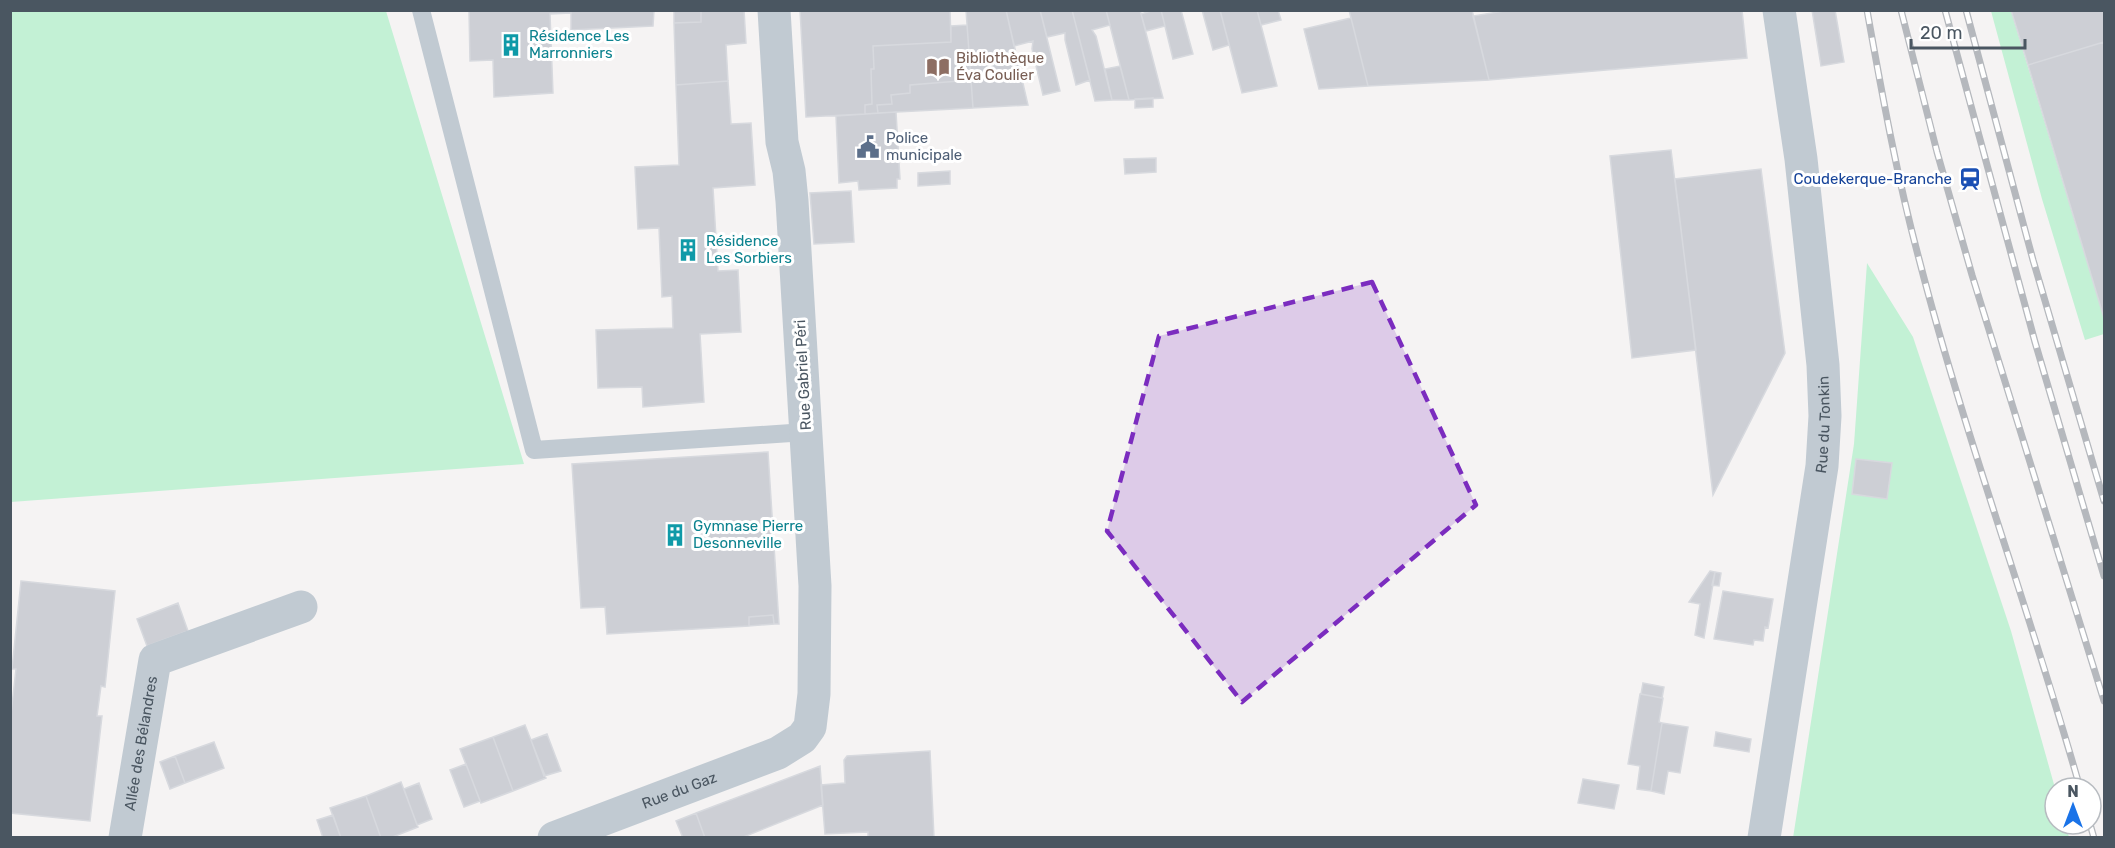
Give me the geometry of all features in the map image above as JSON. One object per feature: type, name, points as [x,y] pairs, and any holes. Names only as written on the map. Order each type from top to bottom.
[{"type":"street","name":"Rue Gabriel Péri","points":[[774,10],[781,133],[792,191],[816,612],[813,711],[810,727],[802,738]]},
{"type":"street","name":"Rue du Tonkin","points":[[1764,837],[1822,466],[1825,416],[1823,364],[1804,185],[1779,10]]},
{"type":"street","name":"Allée des Bélandres","points":[[125,837],[155,660],[301,607]]},
{"type":"street","name":"Rue du Gaz","points":[[554,837],[778,753],[802,738]]},
{"type":"lane","points":[[421,10],[534,450],[806,432]]},
{"type":"highlighted area","points":[[1372,282],[1476,505],[1242,702],[1107,531],[1159,336]]},
{"type":"green space","points":[[11,10],[386,11],[524,464],[11,502]]},
{"type":"green space","points":[[1991,11],[2011,11],[2104,318],[2104,334],[2085,340],[2042,199]]},
{"type":"green space","points":[[1867,263],[1913,337],[2011,631],[2052,776],[2043,776],[2043,836],[2069,837],[1793,838],[1854,444]]},
{"type":"building","name":"Résidence Les Marronniers","points":[[469,10],[654,10],[653,26],[571,30],[571,13],[550,14],[553,93],[494,97],[493,60],[470,61]]},
{"type":"building","points":[[674,10],[701,10],[701,22],[674,23]]},
{"type":"building","points":[[701,10],[744,10],[746,43],[726,45],[728,81],[676,85],[674,23],[701,22]]},
{"type":"building","points":[[800,10],[950,10],[951,42],[873,46],[872,104],[865,105],[865,114],[806,117]]},
{"type":"building","points":[[966,10],[1006,10],[1028,105],[973,108]]},
{"type":"building","points":[[1006,10],[1040,10],[1060,91],[1043,95],[1032,49],[1033,41],[1014,46]]},
{"type":"building","points":[[1040,10],[1072,10],[1090,80],[1076,85],[1065,33],[1047,37]]},
{"type":"building","points":[[1072,10],[1106,10],[1110,25],[1092,30],[1096,36],[1112,100],[1095,101]]},
{"type":"building","points":[[1106,10],[1140,10],[1163,98],[1129,100]]},
{"type":"building","points":[[1161,10],[1165,26],[1146,31],[1141,14]]},
{"type":"building","points":[[1161,10],[1181,10],[1193,54],[1173,59]]},
{"type":"building","points":[[1202,10],[1220,10],[1229,45],[1213,50]]},
{"type":"building","points":[[1220,10],[1257,10],[1277,86],[1242,93]]},
{"type":"building","points":[[1257,10],[1278,10],[1281,20],[1261,25]]},
{"type":"building","points":[[1349,10],[1472,10],[1489,80],[1368,86]]},
{"type":"building","points":[[1510,10],[1742,10],[1747,58],[1489,80],[1473,16]]},
{"type":"building","points":[[1812,10],[1835,10],[1844,62],[1821,66]]},
{"type":"building","points":[[2011,10],[2104,10],[2104,42],[2028,65]]},
{"type":"building","points":[[1351,18],[1368,86],[1319,89],[1304,29]]},
{"type":"building","points":[[967,25],[971,80],[910,85],[910,93],[891,95],[892,104],[877,105],[878,113],[865,114],[865,105],[872,104],[873,46],[951,42],[951,26]]},
{"type":"building","points":[[2104,42],[2104,318],[2028,65]]},
{"type":"building","points":[[1120,66],[1129,100],[1112,100],[1105,69]]},
{"type":"building","points":[[971,80],[973,108],[878,113],[877,105],[892,104],[891,95],[910,93],[910,85]]},
{"type":"building","name":"Résidence Les Sorbiers","points":[[728,81],[731,124],[751,123],[755,185],[713,188],[718,271],[738,270],[741,332],[700,334],[704,402],[643,407],[642,387],[598,388],[596,330],[673,328],[672,296],[662,297],[659,228],[638,229],[635,167],[679,165],[676,85]]},
{"type":"building","points":[[1153,98],[1153,107],[1135,108],[1135,99]]},
{"type":"building","name":"Police municipale","points":[[896,112],[900,179],[897,179],[897,188],[859,190],[858,181],[839,183],[836,116]]},
{"type":"building","points":[[1671,150],[1696,350],[1632,358],[1610,156]]},
{"type":"building","points":[[1156,158],[1156,172],[1125,174],[1124,159]]},
{"type":"building","points":[[1761,169],[1785,353],[1713,495],[1675,179]]},
{"type":"building","points":[[950,171],[950,184],[918,186],[918,173]]},
{"type":"building","points":[[851,191],[854,242],[814,244],[810,193]]},
{"type":"building","name":"Gymnase Pierre Desonneville","points":[[768,452],[779,624],[774,624],[773,615],[749,617],[749,626],[607,634],[605,607],[581,608],[572,464]]},
{"type":"building","points":[[1856,459],[1892,463],[1887,499],[1852,494]]},
{"type":"building","points":[[1710,571],[1715,572],[1704,638],[1695,635],[1700,604],[1689,602]]},
{"type":"building","points":[[1715,572],[1721,573],[1719,586],[1712,585]]},
{"type":"building","points":[[21,581],[115,591],[105,687],[101,686],[97,716],[102,716],[90,821],[10,813],[10,723],[16,669],[12,669]]},
{"type":"building","points":[[1723,591],[1773,599],[1768,628],[1765,627],[1763,641],[1754,640],[1753,645],[1714,639]]},
{"type":"building","points":[[178,603],[188,631],[147,646],[137,619]]},
{"type":"building","points":[[773,615],[774,624],[749,626],[749,617]]},
{"type":"building","points":[[1643,683],[1664,687],[1662,698],[1641,694]]},
{"type":"building","points":[[1640,694],[1663,698],[1659,722],[1662,723],[1651,791],[1637,789],[1640,766],[1628,764]]},
{"type":"building","points":[[1662,723],[1688,727],[1680,773],[1668,771],[1664,794],[1651,791]]},
{"type":"building","points":[[525,725],[546,778],[513,791],[493,737]]},
{"type":"building","points":[[1716,732],[1751,739],[1749,752],[1714,746]]},
{"type":"building","points":[[547,734],[561,771],[544,776],[531,740]]},
{"type":"building","points":[[493,737],[513,791],[481,803],[460,749]]},
{"type":"building","points":[[214,742],[224,768],[185,783],[175,756]]},
{"type":"building","points":[[930,751],[934,838],[868,838],[868,832],[825,834],[821,785],[845,783],[844,760],[847,756]]},
{"type":"building","points":[[175,756],[185,783],[170,789],[160,762]]},
{"type":"building","points":[[466,764],[480,801],[464,807],[450,770]]},
{"type":"building","points":[[820,766],[823,805],[741,838],[705,838],[696,813]]},
{"type":"building","points":[[1583,779],[1619,785],[1614,809],[1578,803]]},
{"type":"building","points":[[401,782],[418,827],[390,838],[381,838],[366,796]]},
{"type":"building","points":[[419,783],[432,819],[417,825],[404,789]]},
{"type":"building","points":[[366,796],[381,838],[341,838],[330,808]]},
{"type":"building","points":[[696,813],[705,838],[683,838],[676,821]]},
{"type":"building","points":[[333,815],[341,838],[323,838],[317,820]]},
{"type":"railway","points":[[1867,10],[1904,197],[1937,326],[2077,776]]},
{"type":"railway","points":[[1901,10],[1937,152],[1972,275],[2104,701]]},
{"type":"railway","points":[[1945,10],[2035,342],[2104,576]]},
{"type":"railway","points":[[1966,10],[2033,260],[2104,501]]},
{"type":"place","name":"Résidence Les Marronniers","points":[[511,45]]},
{"type":"place","name":"Bibliothèque Éva Coulier","points":[[938,67]]},
{"type":"place","name":"Police municipale","points":[[868,147]]},
{"type":"place","name":"Coudekerque-Branche","points":[[1970,179]]},
{"type":"place","name":"Résidence Les Sorbiers","points":[[688,250]]},
{"type":"place","name":"Gymnase Pierre Desonneville","points":[[675,535]]}]
